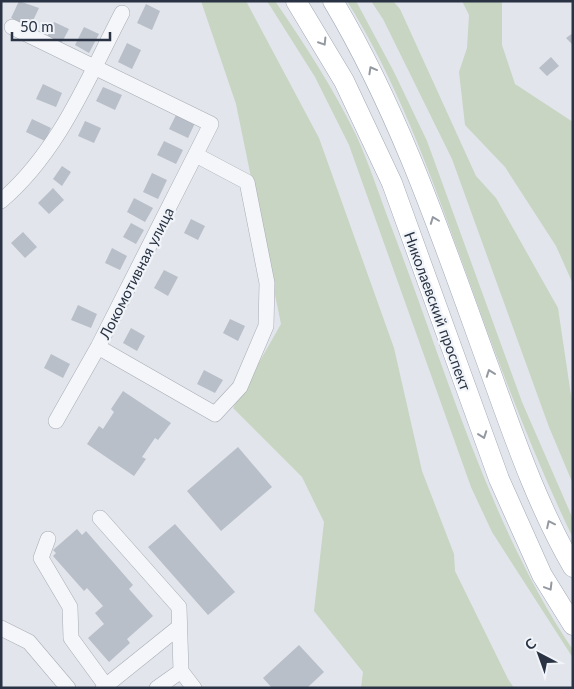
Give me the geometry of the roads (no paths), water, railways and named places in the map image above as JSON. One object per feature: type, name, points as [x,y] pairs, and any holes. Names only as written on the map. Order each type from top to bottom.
[{"type":"main road","name":"Николаевский проспект","points":[[296,1],[344,81],[392,183],[503,488],[542,575],[573,625]]},
{"type":"main road","name":"Николаевский проспект","points":[[333,1],[379,83],[416,170],[521,457],[544,511],[573,567]]},
{"type":"street","points":[[1,201],[17,188],[52,144],[122,13]]},
{"type":"street","points":[[12,27],[93,68]]},
{"type":"street","name":"Локомотивная улица","points":[[56,421],[98,347],[211,124],[93,68]]},
{"type":"street","points":[[98,347],[215,414],[240,387],[266,326],[267,283],[247,182],[196,155]]},
{"type":"street","points":[[100,518],[179,607],[181,671],[194,688]]},
{"type":"street","points":[[48,539],[41,558],[70,607],[71,638],[105,687],[179,627]]},
{"type":"street","points":[[1,628],[29,642],[68,688]]},
{"type":"street","points":[[157,688],[181,671]]}]
